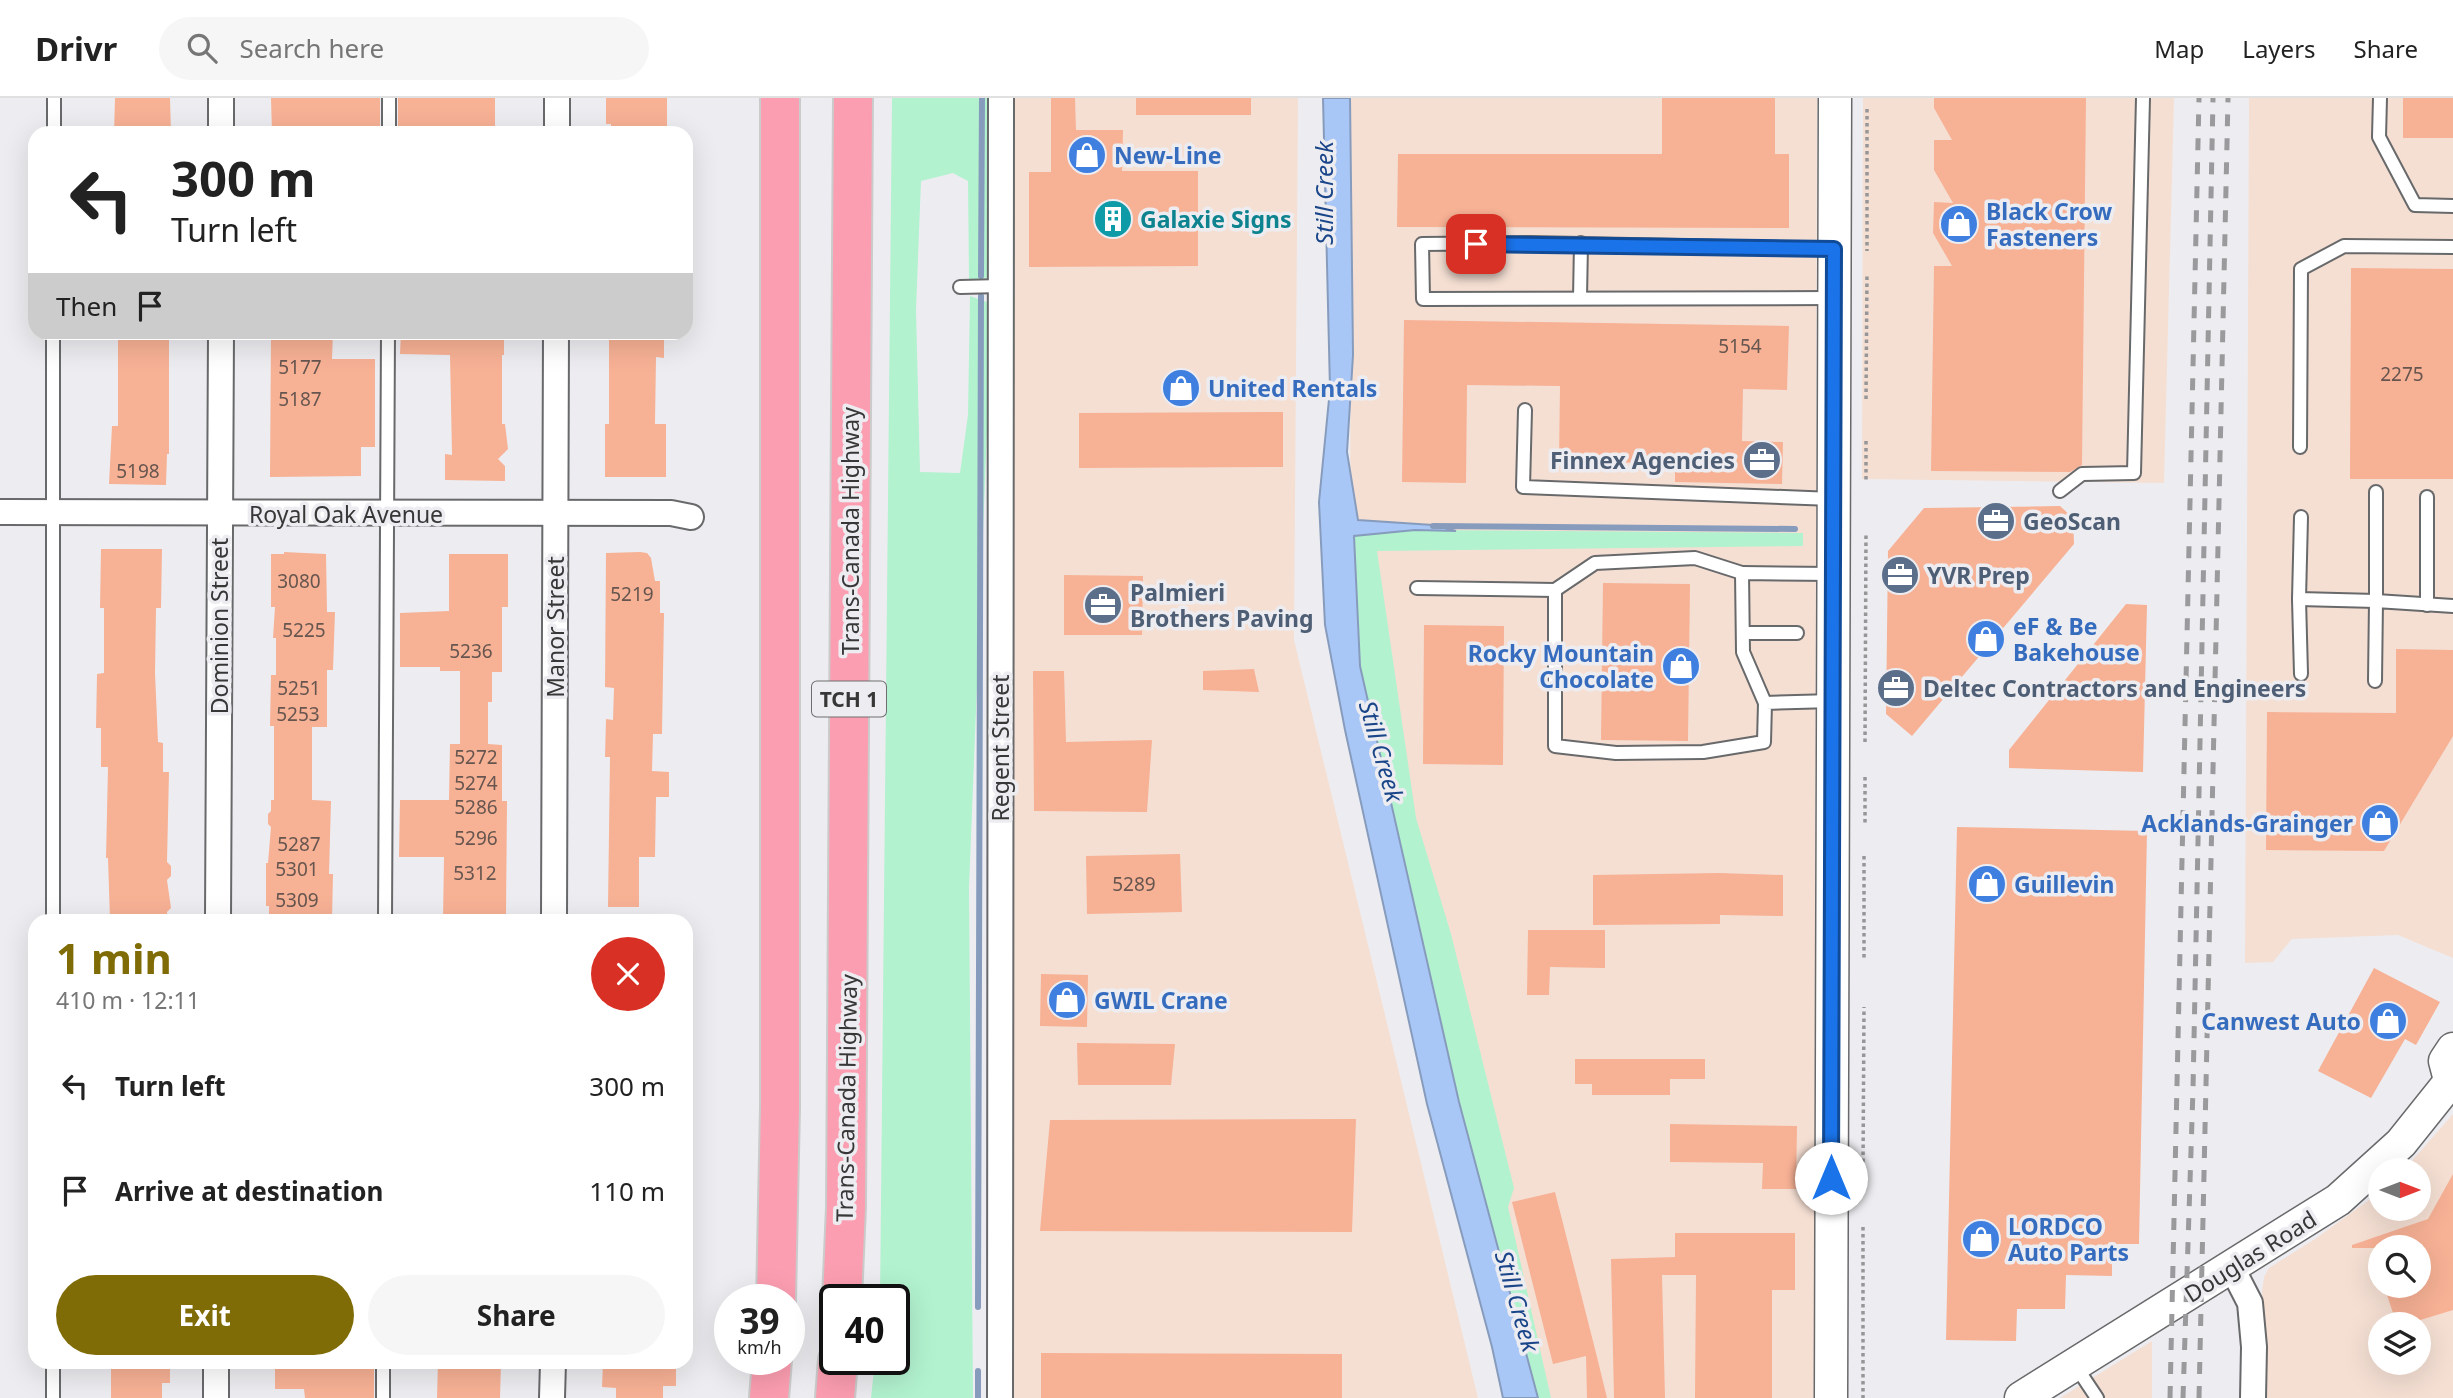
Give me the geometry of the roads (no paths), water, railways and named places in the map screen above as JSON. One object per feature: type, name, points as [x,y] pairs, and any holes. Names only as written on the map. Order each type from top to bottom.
[{"type":"highway","name":"TCH 1","points":[[776,1284],[780,1107],[780,98]]},
{"type":"highway","name":"Trans-Canada Highway","points":[[843,1284],[846,1207],[853,98]]},
{"type":"highway","points":[[769,1398],[771,1375]]},
{"type":"highway","points":[[835,1398],[837,1375]]},
{"type":"street","points":[[221,126],[222,98]]},
{"type":"street","points":[[557,98],[557,126]]},
{"type":"street","name":"Regent Street","points":[[1000,1398],[1001,98]]},
{"type":"street","points":[[1830,1398],[1835,98]]},
{"type":"street","name":"Dominion Street","points":[[218,914],[220,340]]},
{"type":"street","name":"Manor Street","points":[[554,914],[556,340]]},
{"type":"street","name":"Royal Oak Avenue","points":[[0,512],[671,513],[691,517]]},
{"type":"street","name":"Douglas Road","points":[[2021,1398],[2338,1200],[2401,1143],[2451,1079],[2445,1061],[2453,1049]]},
{"type":"street","points":[[2232,1268],[2250,1303],[2254,1347],[2253,1398]]},
{"type":"street","points":[[216,1369],[216,1398]]},
{"type":"street","points":[[552,1369],[552,1398]]},
{"type":"lane","points":[[54,98],[54,126]]},
{"type":"lane","points":[[389,98],[389,126]]},
{"type":"lane","points":[[2060,491],[2082,474],[2134,473],[2143,98]]},
{"type":"lane","points":[[2380,98],[2379,137],[2414,205],[2453,206]]},
{"type":"lane","points":[[1834,249],[1581,243],[1422,244],[1423,299],[1834,298]]},
{"type":"lane","points":[[1580,298],[1581,243]]},
{"type":"lane","points":[[2300,447],[2301,269],[2344,246],[2453,247]]},
{"type":"lane","points":[[960,287],[1001,286]]},
{"type":"lane","points":[[53,340],[53,914]]},
{"type":"lane","points":[[385,914],[388,340]]},
{"type":"lane","points":[[1525,410],[1522,487],[1834,499]]},
{"type":"lane","points":[[2375,681],[2376,492]]},
{"type":"lane","points":[[2427,497],[2427,605]]},
{"type":"lane","points":[[2301,517],[2301,674]]},
{"type":"lane","points":[[1417,588],[1555,590],[1595,563],[1695,558],[1742,573],[1833,574]]},
{"type":"lane","points":[[1555,590],[1555,746],[1616,753],[1703,752],[1763,742],[1765,703],[1743,652],[1742,573]]},
{"type":"lane","points":[[2299,599],[2453,606]]},
{"type":"lane","points":[[1743,633],[1797,633]]},
{"type":"lane","points":[[1765,703],[1833,701]]},
{"type":"lane","points":[[2075,1364],[2097,1398]]},
{"type":"lane","points":[[53,1369],[53,1398]]},
{"type":"lane","points":[[383,1369],[383,1398]]},
{"type":"water","points":[[1323,98],[1350,98],[1353,355],[1347,452],[1358,520],[1433,525],[1456,531],[1415,530],[1354,536],[1360,666],[1459,1102],[1538,1398],[1503,1398],[1492,1347],[1427,1104],[1345,730],[1325,625],[1319,502],[1330,389]]},
{"type":"waterway","points":[[981,276],[982,98]]},
{"type":"waterway","points":[[978,1307],[981,296]]},
{"type":"waterway","points":[[1433,526],[1795,529]]},
{"type":"waterway","points":[[978,1371],[978,1398]]},
{"type":"railway","points":[[2170,1398],[2199,98]]},
{"type":"railway","points":[[2183,1398],[2193,1089],[2213,98]]},
{"type":"railway","points":[[2199,1398],[2228,98]]},
{"type":"place","name":"New-Line","points":[[1087,155]]},
{"type":"place","name":"Galaxie Signs","points":[[1113,219]]},
{"type":"place","name":"Black Crow Fasteners","points":[[1959,224]]},
{"type":"place","name":"United Rentals","points":[[1181,388]]},
{"type":"place","name":"Finnex Agencies","points":[[1762,460]]},
{"type":"place","name":"GeoScan","points":[[1996,521]]},
{"type":"place","name":"YVR Prep","points":[[1900,575]]},
{"type":"place","name":"Palmieri Brothers Paving","points":[[1103,605]]},
{"type":"place","name":"eF & Be Bakehouse","points":[[1986,639]]},
{"type":"place","name":"Rocky Mountain Chocolate","points":[[1681,666]]},
{"type":"place","name":"Deltec Contractors and Engineers","points":[[1896,688]]},
{"type":"place","name":"Acklands-Grainger","points":[[2380,823]]},
{"type":"place","name":"Guillevin","points":[[1987,884]]},
{"type":"place","name":"GWIL Crane","points":[[1067,1000]]},
{"type":"place","name":"Canwest Auto","points":[[2388,1021]]},
{"type":"place","name":"LORDCO Auto Parts","points":[[1981,1239]]},
{"type":"water label","name":"Still Creek","points":[[1323,193]]},
{"type":"water label","name":"Still Creek","points":[[1382,751]]},
{"type":"water label","name":"Still Creek","points":[[1518,1301]]}]
